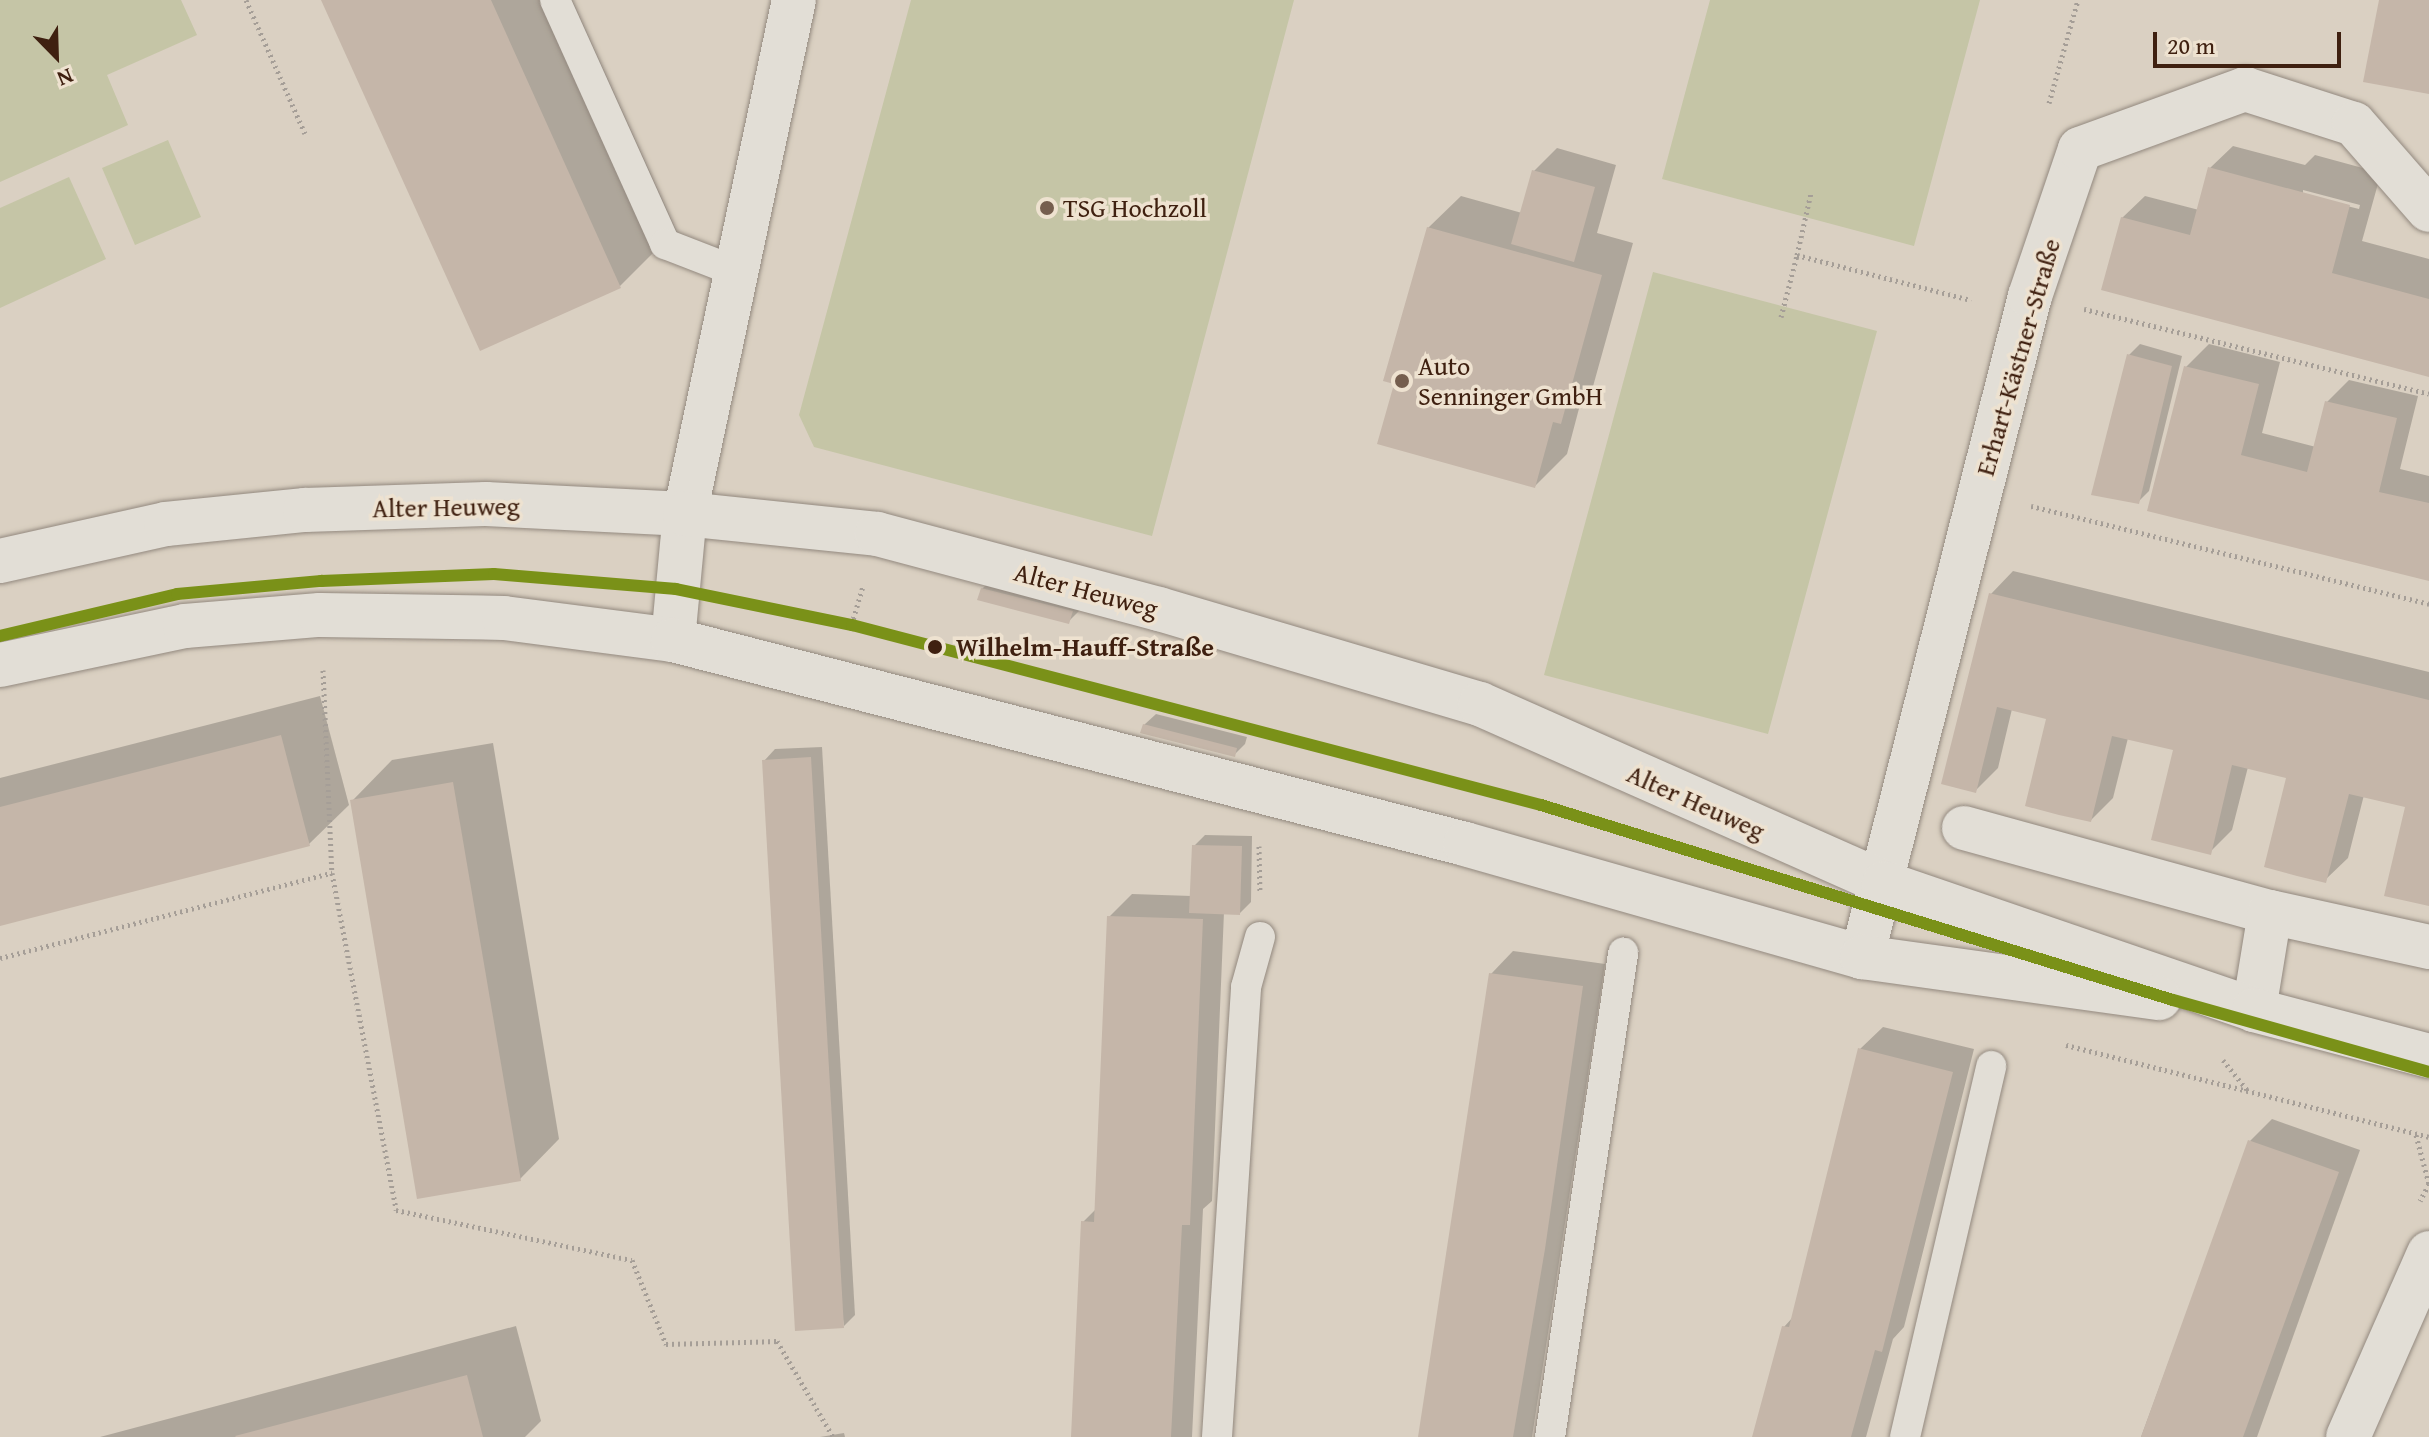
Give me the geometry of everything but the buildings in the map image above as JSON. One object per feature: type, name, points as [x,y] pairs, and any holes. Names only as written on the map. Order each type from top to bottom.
[{"type":"street","points":[[673,640],[685,514],[794,0]]},
{"type":"street","points":[[2080,149],[2245,89],[2354,124],[2429,210]]},
{"type":"street","name":"Erhart-Kästner-Straße","points":[[1862,957],[1884,883],[2028,306],[2080,149]]},
{"type":"street","name":"Alter Heuweg","points":[[0,561],[166,524],[305,510],[486,504],[685,514],[877,534],[1159,609],[1480,704],[1884,883],[2254,1010],[2429,1056]]},
{"type":"street","name":"Alter Heuweg","points":[[0,665],[185,626],[320,615],[504,618],[673,640],[1465,844],[1862,957],[2254,1010]]},
{"type":"street","points":[[1964,828],[2270,912],[2429,947]]},
{"type":"street","points":[[2254,1010],[2270,912]]},
{"type":"street","points":[[2348,1437],[2429,1253]]},
{"type":"lane","points":[[555,0],[665,244],[735,271]]},
{"type":"lane","points":[[1217,1437],[1246,987],[1260,937]]},
{"type":"lane","points":[[1550,1437],[1623,952]]},
{"type":"lane","points":[[1905,1437],[1991,1066]]},
{"type":"path","points":[[246,0],[305,134]]},
{"type":"path","points":[[2078,0],[2049,105],[2080,149]]},
{"type":"path","points":[[1781,317],[1811,193]]},
{"type":"path","points":[[1797,255],[2429,394]]},
{"type":"path","points":[[1980,493],[2429,604]]},
{"type":"path","points":[[835,684],[877,534]]},
{"type":"path","points":[[323,654],[332,873],[396,1210],[632,1260],[666,1344],[777,1341],[833,1437]]},
{"type":"path","points":[[1259,829],[1260,937]]},
{"type":"path","points":[[0,958],[332,873]]},
{"type":"path","points":[[2247,1091],[2429,1137]]},
{"type":"green space","points":[[0,0],[181,0],[197,35],[107,75],[128,125],[0,182]]},
{"type":"green space","name":"TSG Hochzoll","points":[[911,0],[1294,0],[1152,536],[814,447],[799,415]]},
{"type":"green space","points":[[1710,0],[1980,0],[1914,246],[1662,179]]},
{"type":"green space","points":[[168,140],[201,217],[135,245],[102,168]]},
{"type":"green space","points":[[69,177],[106,259],[0,308],[0,208]]},
{"type":"green space","points":[[1653,272],[1877,331],[1768,734],[1544,675]]},
{"type":"transit line","points":[[0,636],[177,594],[321,581],[494,574],[676,589],[852,625],[1541,805],[2173,1000],[2429,1072]]},
{"type":"place","name":"TSG Hochzoll","points":[[1047,208]]},
{"type":"place","name":"Auto Senninger GmbH","points":[[1402,381]]},
{"type":"place","name":"Wilhelm-Hauff-Straße","points":[[935,647]]}]
